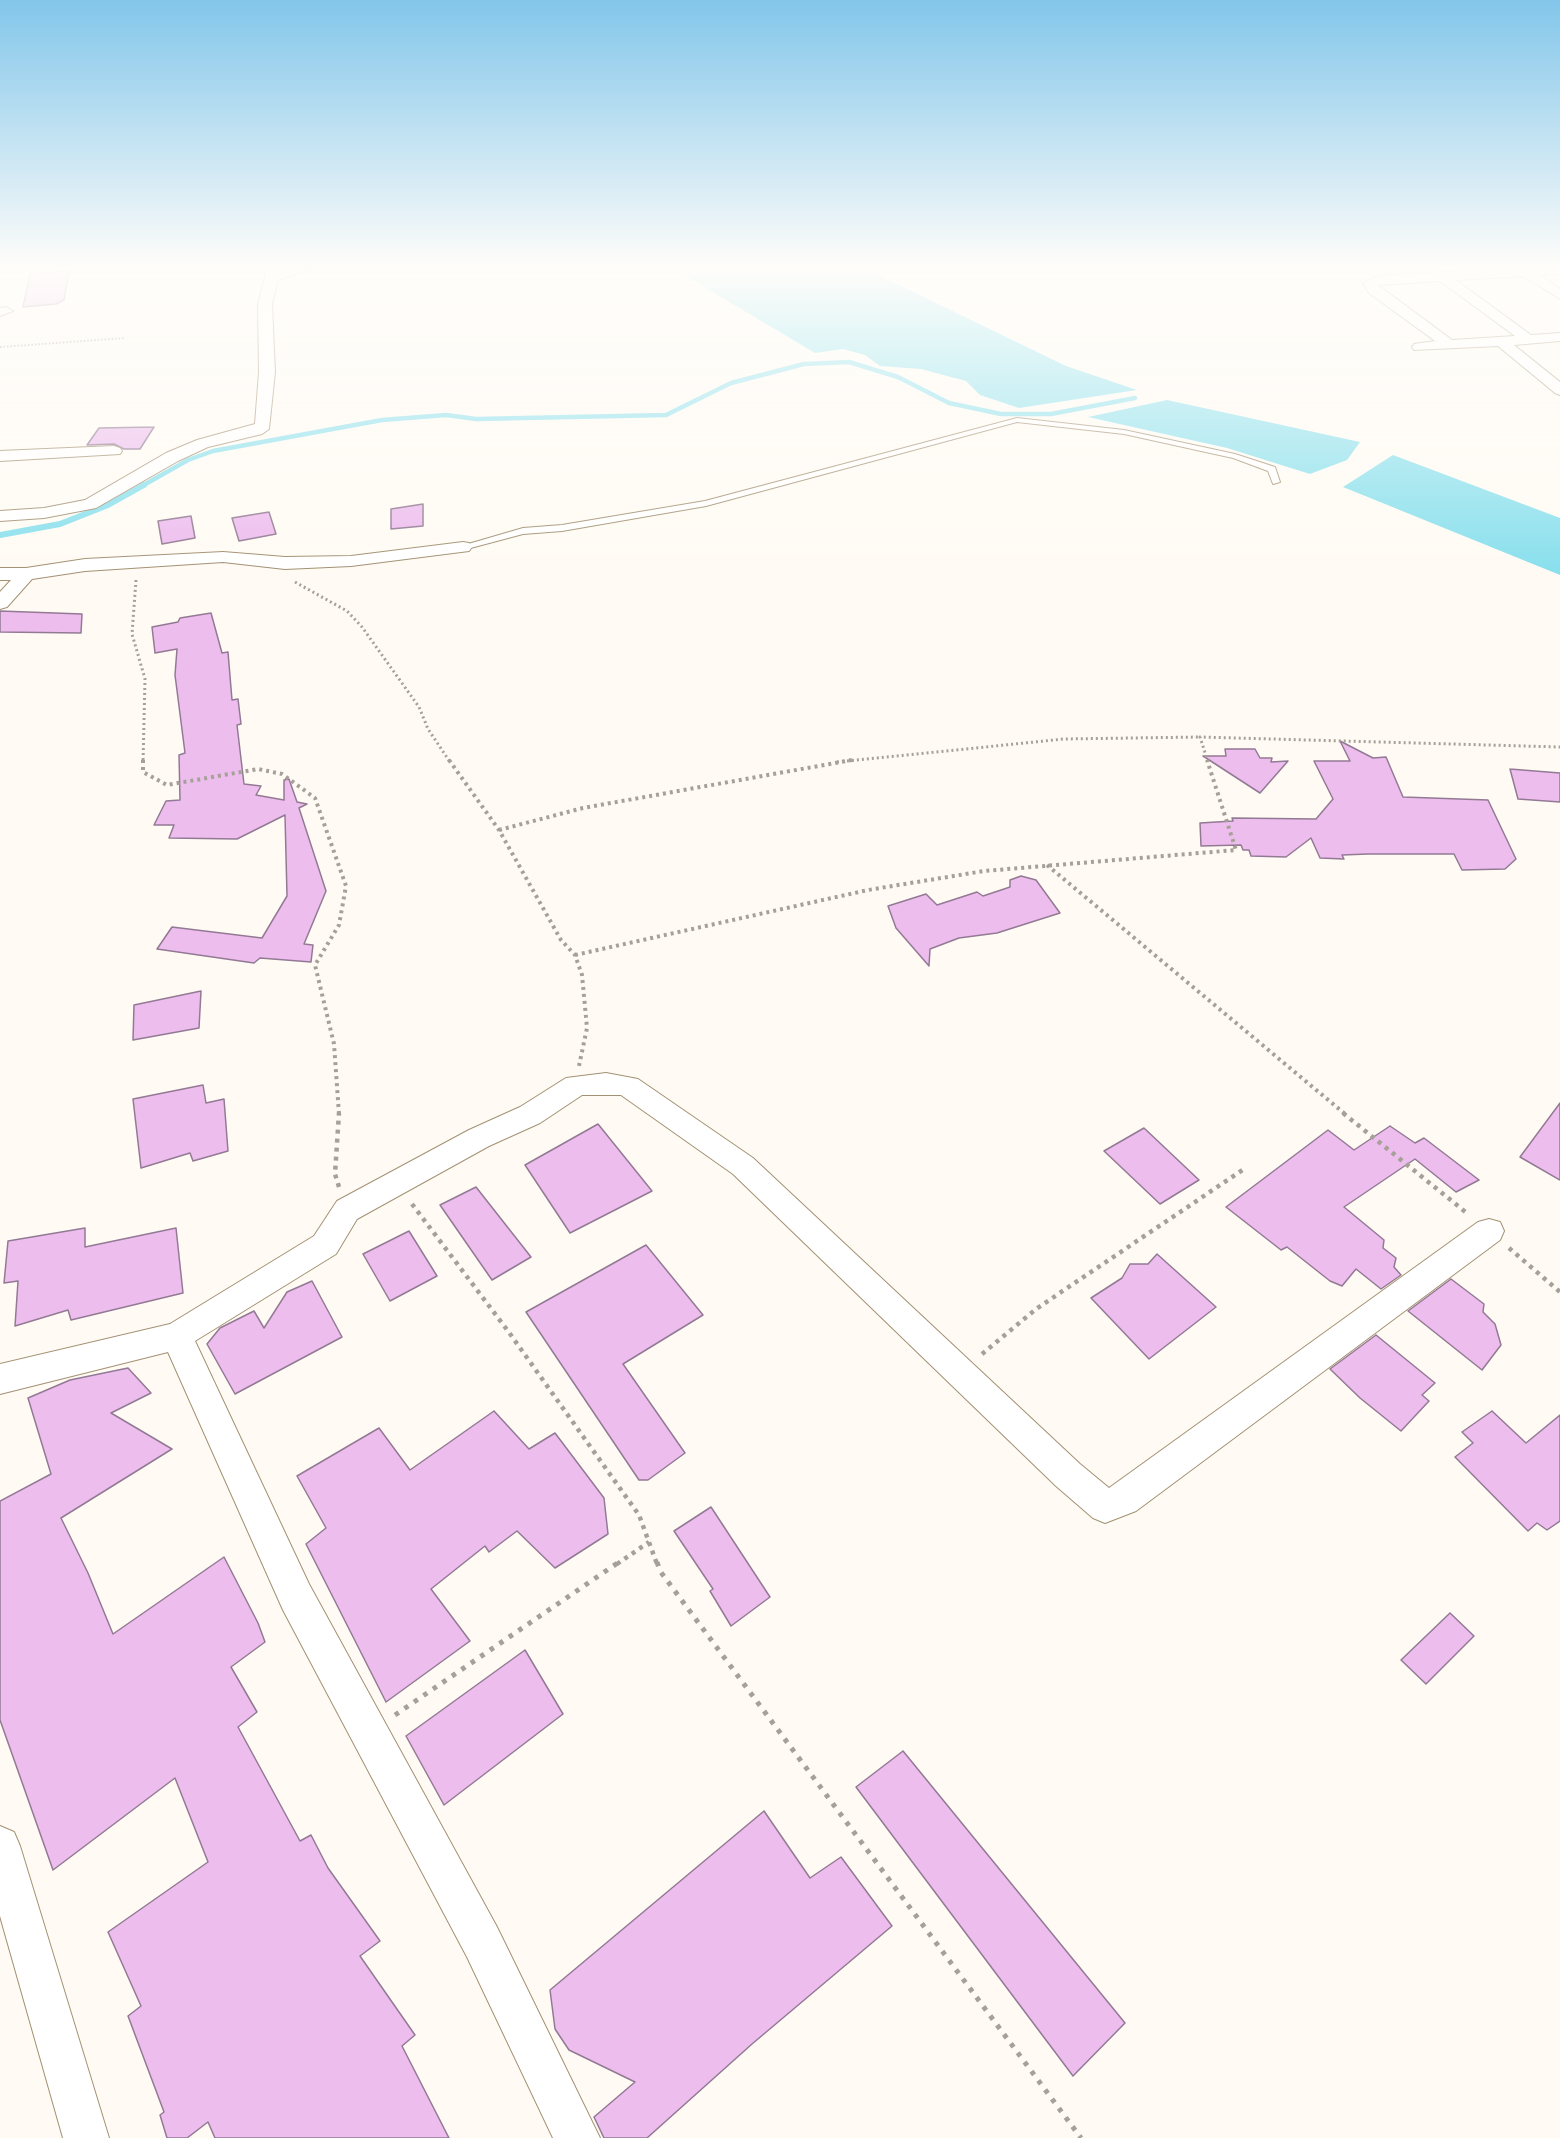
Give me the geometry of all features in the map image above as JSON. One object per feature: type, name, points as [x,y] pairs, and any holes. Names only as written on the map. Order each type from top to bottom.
[{"type":"street","points":[[0,516],[44,513],[90,504],[172,457],[203,443],[256,431],[263,426],[267,369]]},
{"type":"street","points":[[1535,369],[1560,390]]},
{"type":"street","points":[[0,456],[114,451]]},
{"type":"street","points":[[0,574],[26,574],[85,565],[223,557],[285,563],[351,561],[463,547]]},
{"type":"street","points":[[0,603],[26,574]]},
{"type":"street","points":[[0,1379],[177,1336],[325,1245],[347,1210],[479,1138],[530,1115],[576,1085],[606,1083],[628,1086],[742,1166],[1068,1475],[1105,1506],[1124,1499],[1489,1231]]},
{"type":"street","points":[[177,1336],[296,1597],[482,1942],[578,2138]]},
{"type":"street","points":[[0,1846],[86,2138]]},
{"type":"lane","points":[[463,547],[524,531],[562,528],[706,503],[1017,420],[1124,432],[1235,456],[1272,469],[1276,483]]},
{"type":"path","points":[[245,560],[322,596],[347,611],[363,627],[419,707],[428,729],[464,784],[499,830],[561,940],[575,956],[582,975],[587,1028],[576,1085]]},
{"type":"path","points":[[139,562],[132,634],[145,679],[143,772],[167,785],[258,769],[282,774],[315,798],[346,886],[339,925],[315,965],[333,1044],[340,1125],[336,1174],[347,1210]]},
{"type":"path","points":[[499,830],[583,808],[825,763],[1064,739],[1200,737],[1560,747]]},
{"type":"path","points":[[575,956],[868,890],[1046,864],[1236,850],[1200,737]]},
{"type":"path","points":[[1046,864],[1263,1047],[1489,1231],[1560,1293]]},
{"type":"path","points":[[960,1371],[1036,1309],[1244,1169]]},
{"type":"path","points":[[397,1184],[508,1331],[639,1515],[660,1570],[1081,2138]]},
{"type":"path","points":[[369,1732],[649,1542]]},
{"type":"water","points":[[918,369],[1074,369],[1137,390],[1019,408],[980,395],[966,381]]},
{"type":"water","points":[[1167,400],[1360,442],[1347,460],[1310,474],[1227,448],[1088,417]]},
{"type":"water","points":[[1393,455],[1560,518],[1560,575],[1343,487]]},
{"type":"building","points":[[154,427],[140,449],[124,449],[114,444],[87,445],[99,428]]},
{"type":"building","points":[[423,504],[423,526],[391,529],[391,509]]},
{"type":"building","points":[[269,512],[276,534],[239,541],[232,518]]},
{"type":"building","points":[[191,516],[195,538],[162,544],[158,521]]},
{"type":"building","points":[[0,611],[82,614],[81,633],[0,632]]},
{"type":"building","points":[[211,613],[222,653],[228,652],[232,700],[238,699],[241,724],[237,725],[244,784],[261,786],[256,795],[284,800],[284,780],[289,779],[297,802],[307,804],[299,808],[326,891],[304,944],[313,945],[311,962],[260,958],[254,963],[157,949],[172,927],[262,938],[287,896],[285,815],[237,839],[169,838],[174,825],[154,825],[166,801],[180,800],[179,755],[185,753],[175,675],[177,649],[155,653],[152,627],[178,622],[180,618]]},
{"type":"building","points":[[1340,741],[1373,758],[1386,757],[1403,797],[1488,800],[1516,859],[1505,869],[1462,870],[1454,854],[1368,854],[1342,855],[1344,859],[1320,858],[1311,838],[1286,857],[1251,856],[1249,850],[1243,850],[1241,845],[1201,846],[1200,823],[1233,821],[1232,818],[1316,819],[1333,799],[1314,761],[1350,761]]},
{"type":"building","points":[[1225,749],[1255,749],[1260,758],[1272,758],[1271,762],[1288,761],[1260,793],[1203,756],[1226,756]]},
{"type":"building","points":[[1510,769],[1560,773],[1560,802],[1518,799]]},
{"type":"building","points":[[1021,876],[1036,880],[1060,913],[997,933],[959,938],[930,949],[929,966],[896,928],[888,906],[926,894],[937,905],[977,892],[983,896],[1010,887],[1010,880]]},
{"type":"building","points":[[201,991],[199,1028],[133,1040],[134,1005]]},
{"type":"building","points":[[203,1085],[206,1103],[224,1099],[228,1151],[193,1161],[190,1153],[141,1168],[133,1099]]},
{"type":"building","points":[[1560,1103],[1560,1180],[1520,1157]]},
{"type":"building","points":[[598,1124],[652,1191],[570,1233],[525,1165]]},
{"type":"building","points":[[1390,1126],[1415,1143],[1424,1138],[1479,1180],[1456,1192],[1415,1159],[1344,1207],[1384,1240],[1383,1248],[1396,1258],[1394,1267],[1401,1275],[1381,1289],[1356,1269],[1342,1286],[1330,1281],[1287,1247],[1281,1250],[1226,1207],[1328,1130],[1354,1150]]},
{"type":"building","points":[[1144,1128],[1199,1180],[1160,1204],[1104,1151]]},
{"type":"building","points":[[476,1187],[531,1257],[492,1280],[440,1205]]},
{"type":"building","points":[[85,1228],[85,1247],[176,1228],[183,1293],[71,1320],[68,1310],[15,1326],[18,1281],[4,1283],[8,1241]]},
{"type":"building","points":[[409,1231],[437,1276],[390,1301],[363,1254]]},
{"type":"building","points":[[646,1245],[703,1315],[623,1364],[685,1453],[648,1480],[639,1480],[526,1312]]},
{"type":"building","points":[[1157,1254],[1216,1307],[1149,1359],[1091,1298],[1122,1278],[1130,1264],[1148,1264]]},
{"type":"building","points":[[1451,1279],[1484,1304],[1483,1312],[1495,1324],[1501,1345],[1482,1370],[1408,1311]]},
{"type":"building","points":[[312,1281],[342,1337],[235,1394],[207,1344],[220,1328],[254,1311],[264,1328],[287,1292]]},
{"type":"building","points":[[1376,1335],[1435,1383],[1422,1395],[1429,1401],[1401,1431],[1360,1398],[1330,1369]]},
{"type":"building","points":[[128,1368],[151,1393],[111,1413],[172,1449],[61,1518],[88,1573],[113,1634],[224,1557],[258,1623],[265,1642],[231,1667],[257,1712],[238,1727],[300,1841],[311,1835],[328,1868],[380,1941],[360,1956],[415,2035],[402,2046],[449,2138],[215,2138],[208,2122],[187,2138],[167,2138],[160,2115],[164,2112],[128,2016],[141,2006],[108,1932],[208,1862],[175,1778],[53,1870],[0,1720],[0,1501],[51,1474],[28,1398],[70,1380]]},
{"type":"building","points":[[494,1411],[529,1449],[555,1433],[604,1498],[608,1534],[555,1568],[517,1531],[489,1552],[485,1546],[431,1589],[470,1641],[386,1702],[306,1544],[326,1528],[297,1476],[379,1428],[410,1470]]},
{"type":"building","points":[[1492,1411],[1526,1443],[1560,1415],[1560,1521],[1547,1530],[1537,1523],[1528,1531],[1455,1457],[1473,1443],[1462,1432]]},
{"type":"building","points":[[711,1507],[770,1597],[731,1626],[710,1591],[713,1589],[674,1531]]},
{"type":"building","points":[[1450,1613],[1474,1636],[1426,1684],[1401,1660]]},
{"type":"building","points":[[525,1650],[563,1714],[444,1805],[406,1736]]},
{"type":"building","points":[[903,1751],[1125,2023],[1073,2076],[856,1787]]},
{"type":"building","points":[[764,1811],[810,1878],[841,1857],[892,1926],[752,2044],[647,2138],[604,2138],[594,2117],[635,2082],[569,2050],[555,2029],[550,1990]]},
{"type":"waterway","points":[[142,486],[188,460],[213,451],[382,420],[446,415],[476,419],[666,415],[731,383],[786,369]]},
{"type":"waterway","points":[[871,369],[898,377],[949,403],[1001,414],[1051,414],[1135,398]]},
{"type":"waterway","points":[[0,535],[60,524],[108,505],[144,485]]}]
